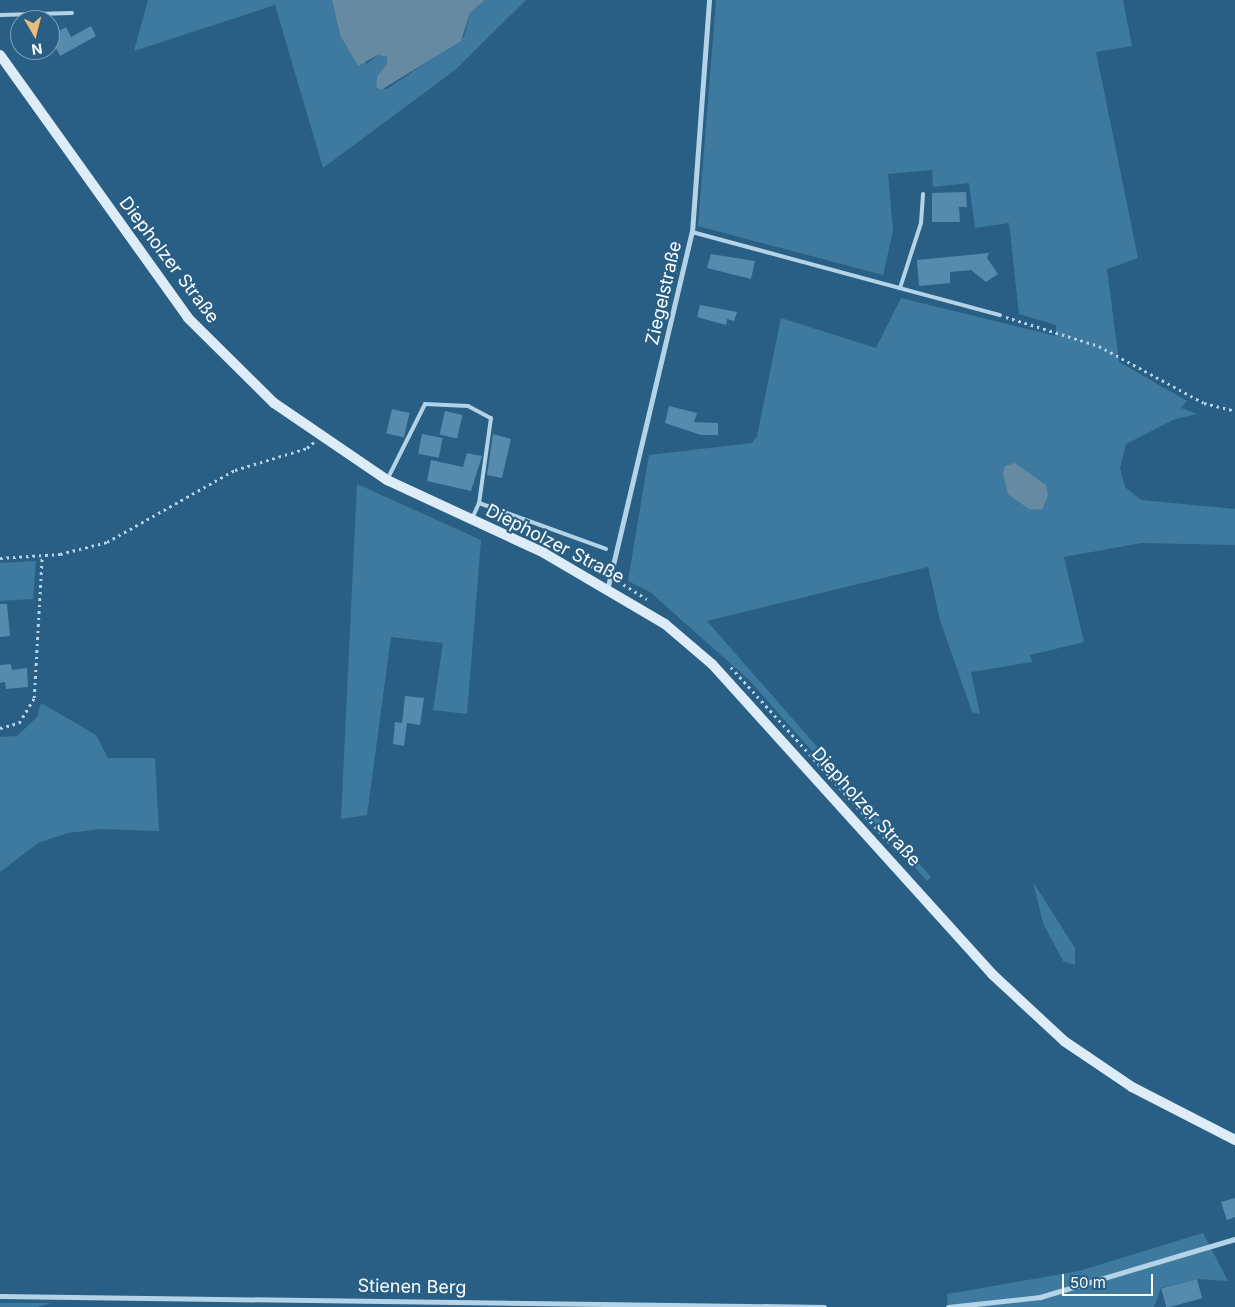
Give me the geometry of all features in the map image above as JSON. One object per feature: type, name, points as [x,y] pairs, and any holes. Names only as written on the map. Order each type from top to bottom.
[{"type":"main road","name":"Diepholzer Straße","points":[[0,55],[188,318],[256,387],[319,438],[387,480],[610,582],[665,624],[712,664],[992,974],[1064,1041],[1132,1087],[1235,1140]]},
{"type":"street","name":"Ziegelstraße","points":[[610,582],[692,232],[709,0]]},
{"type":"street","points":[[948,1307],[1040,1297],[1235,1239]]},
{"type":"street","name":"Stienen Berg","points":[[0,1296],[824,1307]]},
{"type":"lane","points":[[0,15],[72,13]]},
{"type":"lane","points":[[900,288],[921,223],[923,194]]},
{"type":"lane","points":[[692,232],[1000,315]]},
{"type":"lane","points":[[387,480],[425,404],[468,406],[491,418],[479,503],[472,520]]},
{"type":"lane","points":[[479,503],[606,549]]},
{"type":"path","points":[[1000,315],[1099,346],[1204,402],[1235,412]]},
{"type":"path","points":[[0,558],[42,557],[132,531],[227,475],[307,448],[319,438]]},
{"type":"path","points":[[568,554],[610,582],[650,602]]},
{"type":"path","points":[[0,728],[19,723],[34,698],[42,557]]},
{"type":"path","points":[[724,660],[896,849]]},
{"type":"shaded area","points":[[148,0],[332,0],[340,35],[367,64],[378,55],[387,57],[387,64],[377,76],[376,87],[387,89],[464,37],[470,13],[485,0],[526,0],[455,70],[323,168],[275,5],[134,51]]},
{"type":"shaded area","points":[[332,0],[485,0],[470,13],[461,41],[381,90],[376,87],[377,76],[387,64],[387,57],[378,55],[358,66],[340,35]]},
{"type":"shaded area","points":[[716,0],[1123,0],[1132,46],[1096,52],[1138,258],[1107,269],[1119,362],[1187,401],[1181,408],[1197,414],[1175,419],[1126,444],[1120,468],[1125,487],[1141,500],[1235,509],[1235,545],[1142,543],[1064,557],[1084,642],[1030,655],[1032,662],[971,672],[980,714],[972,712],[940,620],[928,567],[707,621],[931,877],[927,881],[749,680],[650,592],[628,581],[649,455],[752,443],[757,436],[781,318],[876,348],[901,298],[1056,336],[1056,325],[1019,314],[1009,223],[975,228],[969,183],[933,187],[932,170],[888,174],[893,231],[883,275],[698,226]]},
{"type":"shaded area","points":[[1015,463],[1046,485],[1048,495],[1042,510],[1029,509],[1008,494],[1003,474],[1005,466]]},
{"type":"shaded area","points":[[357,484],[481,540],[467,714],[433,710],[443,643],[391,637],[367,815],[341,819]]},
{"type":"shaded area","points":[[36,561],[33,599],[0,601],[0,563]]},
{"type":"shaded area","points":[[41,703],[96,735],[108,758],[155,758],[159,831],[100,829],[68,833],[38,843],[0,872],[0,737],[17,736],[37,717]]},
{"type":"shaded area","points":[[1033,882],[1075,948],[1075,965],[1063,961],[1043,923]]},
{"type":"shaded area","points":[[1203,1233],[1228,1281],[1197,1279],[1161,1288],[1154,1307],[948,1307],[947,1294],[1079,1271]]},
{"type":"shaded area","points":[[0,1303],[52,1303],[37,1307],[0,1307]]},
{"type":"building","points":[[91,26],[96,36],[60,56],[60,30],[66,27],[71,37]]},
{"type":"building","points":[[966,192],[967,207],[959,207],[960,222],[932,222],[932,193]]},
{"type":"building","points":[[989,253],[987,258],[998,274],[986,282],[971,270],[950,272],[950,283],[919,286],[917,260]]},
{"type":"building","points":[[711,254],[755,261],[751,279],[707,268]]},
{"type":"building","points":[[700,305],[737,312],[734,321],[727,319],[726,325],[697,317]]},
{"type":"building","points":[[669,406],[697,413],[694,422],[718,423],[718,435],[701,435],[665,423]]},
{"type":"building","points":[[392,409],[410,413],[404,437],[386,433]]},
{"type":"building","points":[[445,411],[463,415],[457,438],[440,434]]},
{"type":"building","points":[[422,434],[443,438],[439,458],[418,454]]},
{"type":"building","points":[[493,434],[511,439],[502,478],[487,475]]},
{"type":"building","points":[[467,453],[482,456],[471,491],[427,481],[431,460],[463,467]]},
{"type":"building","points":[[0,604],[7,604],[10,636],[0,637]]},
{"type":"building","points":[[11,664],[12,670],[27,668],[28,687],[6,689],[5,682],[0,683],[0,665]]},
{"type":"building","points":[[405,696],[424,698],[420,725],[407,723],[404,746],[393,744],[395,722],[402,723]]},
{"type":"building","points":[[1235,1198],[1235,1217],[1227,1220],[1221,1202]]},
{"type":"building","points":[[1197,1279],[1202,1298],[1166,1307],[1161,1289]]}]
